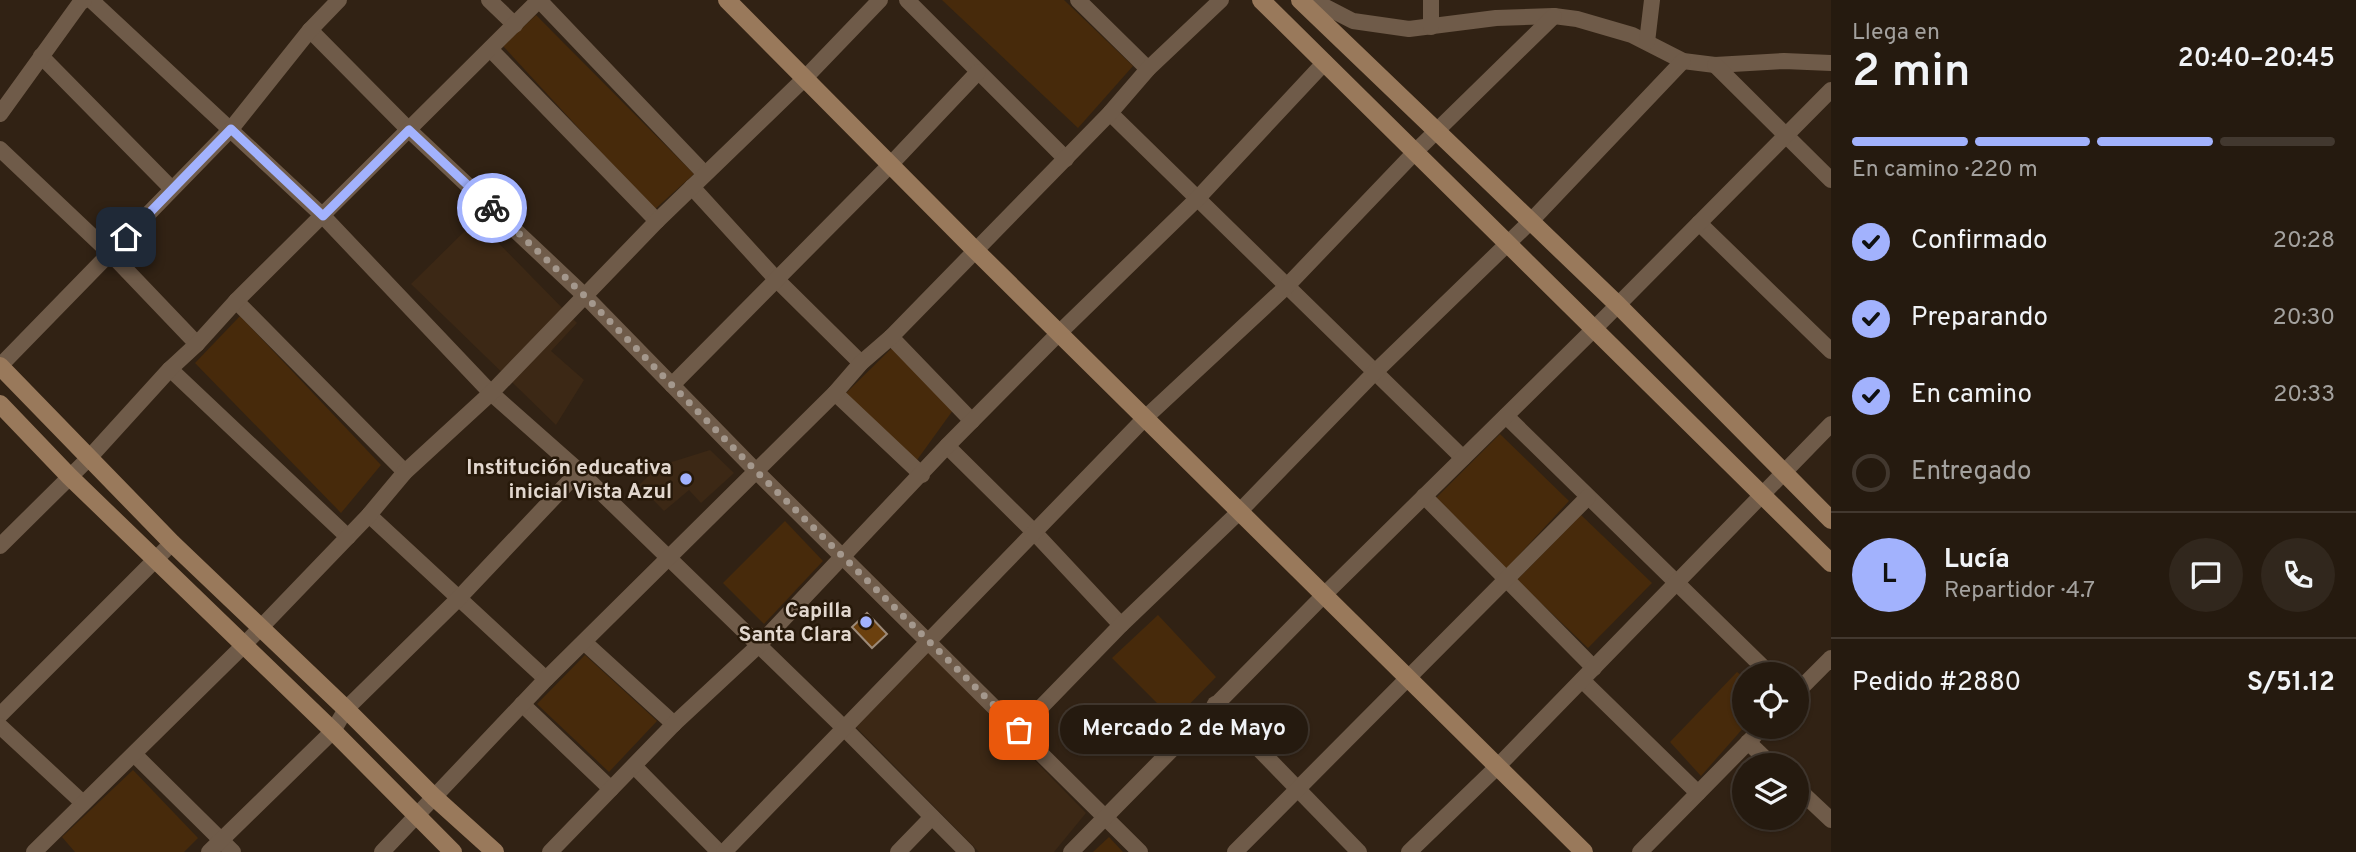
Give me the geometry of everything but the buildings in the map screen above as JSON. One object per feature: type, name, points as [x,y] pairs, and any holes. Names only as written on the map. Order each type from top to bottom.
[{"type":"street","points":[[0,114],[84,0]]},
{"type":"street","points":[[92,0],[323,216],[491,393],[579,471],[844,728],[967,852]]},
{"type":"street","points":[[340,0],[310,30],[231,129],[0,366],[172,542],[434,797],[495,852]]},
{"type":"street","points":[[489,0],[515,25]]},
{"type":"street","points":[[0,546],[89,458],[236,300],[539,0],[705,174]]},
{"type":"street","points":[[727,0],[1058,334],[1584,852]]},
{"type":"street","points":[[58,852],[40,846],[243,646],[369,515],[405,472],[491,393],[657,221],[806,78],[880,0]]},
{"type":"street","points":[[907,0],[1066,159]]},
{"type":"street","points":[[1078,0],[1148,68]]},
{"type":"street","points":[[382,852],[546,679],[835,393],[861,363],[891,337],[1110,113],[1148,68],[1221,0]]},
{"type":"street","points":[[1261,0],[1831,563]]},
{"type":"street","points":[[1300,0],[1618,305],[1831,520]]},
{"type":"street","points":[[1312,0],[1353,21],[1409,29],[1496,18],[1554,16],[1600,24],[1647,42],[1683,61],[1715,65],[1784,61],[1831,63]]},
{"type":"street","points":[[1431,27],[1432,0]]},
{"type":"street","points":[[1647,42],[1652,0]]},
{"type":"street","points":[[634,766],[721,852],[1144,419],[1287,286],[1416,151],[1554,16]]},
{"type":"street","points":[[310,30],[409,130],[586,297],[756,471],[845,556],[1140,852]]},
{"type":"street","points":[[490,49],[657,221]]},
{"type":"street","points":[[41,57],[172,189]]},
{"type":"street","points":[[1019,730],[1121,625],[1239,512],[1374,373],[1531,222],[1683,61]]},
{"type":"street","points":[[550,852],[674,724],[758,646],[947,446],[1198,198],[1325,62]]},
{"type":"street","points":[[1715,65],[1831,180]]},
{"type":"street","points":[[672,386],[978,72]]},
{"type":"street","points":[[1071,852],[1323,596],[1831,90]]},
{"type":"street","points":[[1110,113],[1463,458]]},
{"type":"street","points":[[0,149],[111,254],[197,344]]},
{"type":"street","points":[[692,187],[776,279],[861,363]]},
{"type":"street","points":[[1699,223],[1831,351]]},
{"type":"street","points":[[236,300],[405,472]]},
{"type":"street","points":[[891,337],[972,421]]},
{"type":"street","points":[[170,369],[348,537]]},
{"type":"street","points":[[835,393],[922,475]]},
{"type":"street","points":[[0,404],[69,476],[333,731],[453,852]]},
{"type":"street","points":[[1506,416],[1757,662]]},
{"type":"street","points":[[1410,852],[1498,766],[1831,425]]},
{"type":"street","points":[[947,446],[1034,532],[1121,625]]},
{"type":"street","points":[[209,852],[227,846],[333,731],[346,709],[458,599],[579,471]]},
{"type":"street","points":[[1424,496],[1507,580],[1588,674],[1698,793]]},
{"type":"street","points":[[1235,852],[1409,680],[1588,497]]},
{"type":"street","points":[[369,515],[546,679]]},
{"type":"street","points":[[0,715],[172,542]]},
{"type":"street","points":[[584,642],[674,724]]},
{"type":"street","points":[[1809,680],[1831,658]]},
{"type":"street","points":[[522,704],[611,789]]},
{"type":"street","points":[[1215,705],[1359,852]]},
{"type":"street","points":[[0,726],[83,803]]},
{"type":"street","points":[[1640,852],[1751,739]]},
{"type":"street","points":[[1748,742],[1759,753]]},
{"type":"street","points":[[135,755],[227,846]]},
{"type":"street","points":[[1809,799],[1831,820]]},
{"type":"street","points":[[898,852],[932,817]]},
{"type":"shaded area","points":[[942,0],[1064,0],[1133,66],[1078,128]]},
{"type":"shaded area","points":[[536,15],[694,174],[654,210],[503,46]]},
{"type":"shaded area","points":[[476,220],[577,323],[551,351],[584,380],[556,425],[411,284]]},
{"type":"shaded area","points":[[240,316],[381,465],[341,513],[195,363]]},
{"type":"shaded area","points":[[894,346],[956,406],[917,460],[842,397]]},
{"type":"shaded area","points":[[1500,434],[1569,501],[1506,569],[1435,499]]},
{"type":"shaded area","name":"Institución educativa inicial Vista Azul","points":[[710,450],[734,473],[701,503],[689,490],[664,511],[639,485],[659,466]]},
{"type":"shaded area","points":[[1581,515],[1652,583],[1588,648],[1517,580]]},
{"type":"shaded area","points":[[785,521],[823,561],[764,624],[723,583]]},
{"type":"shaded area","points":[[1158,615],[1216,677],[1174,720],[1112,658]]},
{"type":"shaded area","points":[[929,652],[1086,813],[1054,852],[979,852],[856,727]]},
{"type":"shaded area","points":[[585,655],[657,721],[609,772],[537,704]]},
{"type":"shaded area","points":[[1732,677],[1734,739],[1701,776],[1670,742]]},
{"type":"shaded area","points":[[133,770],[198,838],[184,852],[75,852],[62,837]]},
{"type":"shaded area","points":[[1109,837],[1123,852],[1093,852]]},
{"type":"way so far","points":[[492,208],[586,297],[756,471],[1019,730]]},
{"type":"place","name":"Institución educativa inicial Vista Azul","points":[[686,479]]},
{"type":"place","name":"Capilla Santa Clara","points":[[866,622]]},
{"type":"place","name":"Mercado 2 de Mayo","points":[[1019,730]]},
{"type":"route","points":[[126,237],[231,129],[323,216],[409,130],[492,208]]}]
